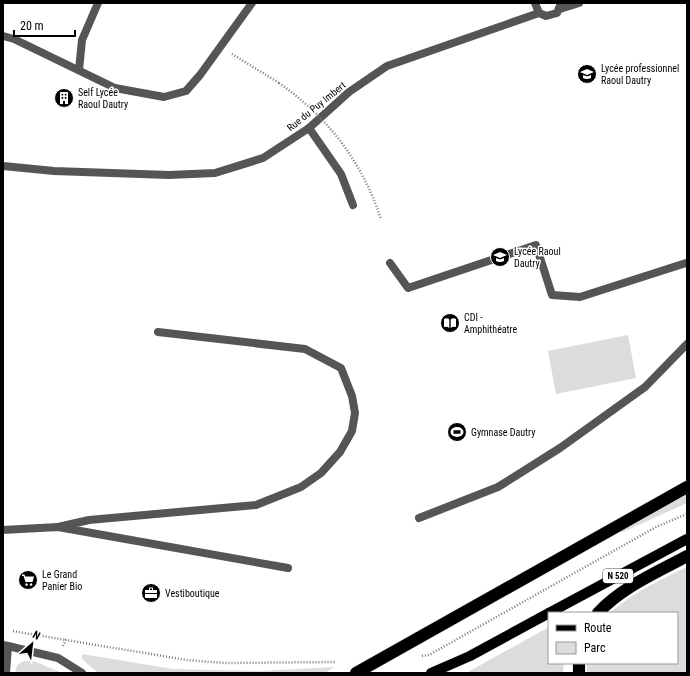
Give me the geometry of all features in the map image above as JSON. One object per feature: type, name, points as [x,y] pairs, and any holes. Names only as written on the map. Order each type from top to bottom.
[{"type":"highway","points":[[356,673],[687,487]]},
{"type":"highway","points":[[599,612],[608,602],[631,586],[687,556]]},
{"type":"main road","name":"N 520","points":[[551,612],[687,539]]},
{"type":"main road","name":"N 520","points":[[432,673],[470,656],[548,614]]},
{"type":"street","points":[[79,70],[82,40],[98,3]]},
{"type":"street","points":[[3,36],[14,39],[115,88],[164,97],[186,91],[200,75],[252,3]]},
{"type":"street","points":[[535,3],[539,13]]},
{"type":"street","points":[[560,6],[579,3]]},
{"type":"street","name":"Rue du Puy Imbert","points":[[3,166],[54,171],[169,175],[215,173],[263,158],[309,128],[349,92],[387,66],[539,13],[542,15],[554,15],[560,6]]},
{"type":"street","points":[[309,128],[341,174],[353,205]]},
{"type":"street","points":[[390,264],[408,288],[536,245],[552,294],[580,298],[686,263]]},
{"type":"street","points":[[3,530],[58,526],[89,520],[256,504],[301,487],[321,473],[340,452],[352,431],[355,413],[352,396],[341,368],[305,349],[158,332]]},
{"type":"street","points":[[419,518],[498,487],[560,448],[645,387],[687,344]]},
{"type":"street","points":[[58,526],[288,568]]},
{"type":"street","points":[[6,673],[5,646],[58,658],[82,673]]},
{"type":"path","points":[[220,47],[279,83],[295,95],[331,128],[347,148],[372,192],[381,219]]},
{"type":"path","points":[[416,656],[429,655],[656,527],[687,514]]},
{"type":"path","points":[[11,630],[179,658],[217,662],[335,662]]},
{"type":"path","points":[[58,658],[66,640]]},
{"type":"green space","points":[[628,335],[636,378],[556,394],[548,351]]},
{"type":"green space","points":[[687,494],[687,503],[623,532],[615,533]]},
{"type":"green space","points":[[687,567],[687,673],[587,673],[587,664],[678,664],[678,612],[611,612],[637,593]]},
{"type":"green space","points":[[548,628],[548,664],[564,664],[563,673],[466,673]]},
{"type":"green space","points":[[82,654],[173,669],[260,671],[334,667],[325,673],[98,673],[82,659]]},
{"type":"green space","points":[[24,661],[34,661],[62,673],[15,673],[17,665]]},
{"type":"place","name":"Lycée professionnel Raoul Dautry","points":[[587,74]]},
{"type":"place","name":"Self Lycée Raoul Dautry","points":[[64,98]]},
{"type":"place","name":"Lycée Raoul Dautry","points":[[500,257]]},
{"type":"place","name":"CDI - Amphithéatre","points":[[450,323]]},
{"type":"place","name":"Gymnase Dautry","points":[[457,432]]},
{"type":"place","name":"Le Grand Panier Bio","points":[[28,580]]},
{"type":"place","name":"Vestiboutique","points":[[151,593]]}]
